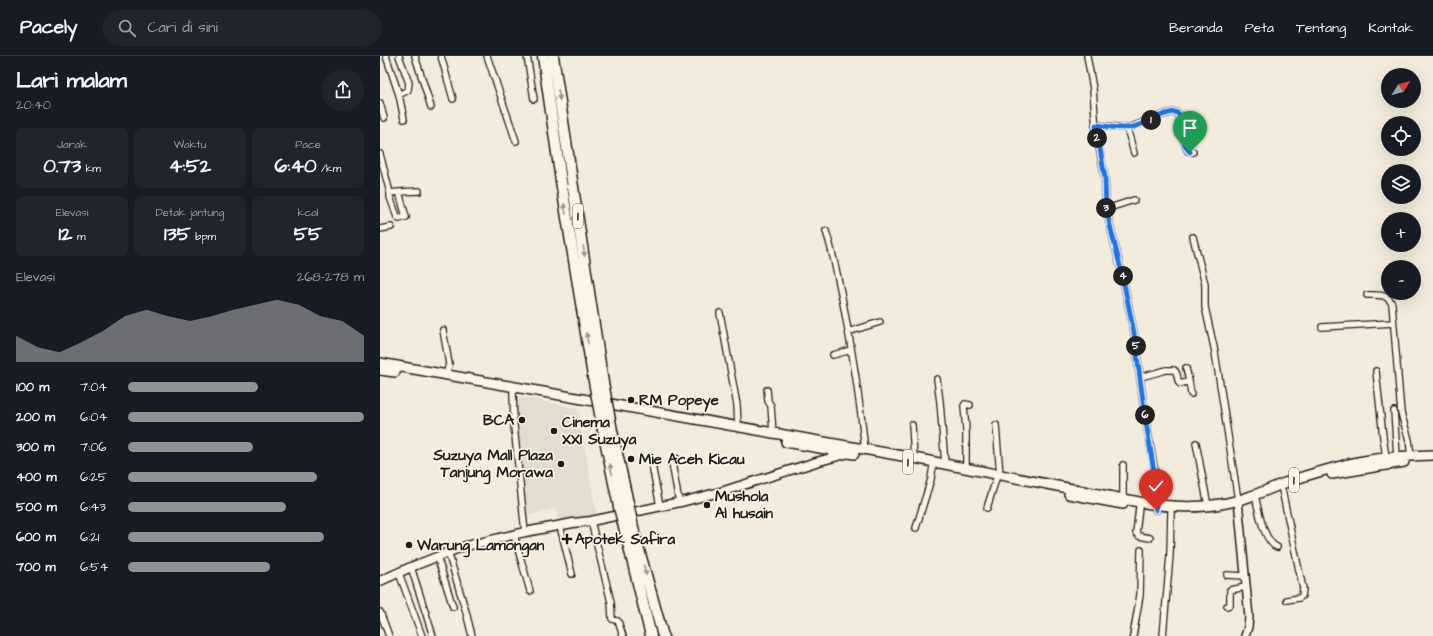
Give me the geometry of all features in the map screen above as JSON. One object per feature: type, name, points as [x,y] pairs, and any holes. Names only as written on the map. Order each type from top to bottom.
[{"type":"highway","name":"1","points":[[543,56],[561,181],[598,376]]},
{"type":"highway","name":"1","points":[[553,56],[607,431],[651,636]]},
{"type":"highway","name":"1","points":[[380,363],[772,433],[933,466],[1123,498],[1171,512],[1210,512],[1238,503],[1297,478],[1359,461],[1397,456],[1433,455]]},
{"type":"highway","name":"1","points":[[380,370],[619,410],[831,454],[850,450],[865,450],[914,458],[966,468],[998,477],[1104,501],[1139,507],[1189,508],[1238,503],[1256,500],[1282,490],[1343,472],[1399,462],[1433,460]]},
{"type":"highway","name":"1","points":[[630,534],[663,636]]},
{"type":"main road","points":[[380,581],[437,556],[462,547],[525,532],[592,521],[724,491],[831,454]]},
{"type":"street","points":[[386,56],[399,95],[404,119]]},
{"type":"street","points":[[399,56],[409,83],[408,90],[399,95]]},
{"type":"street","points":[[415,56],[430,107]]},
{"type":"street","points":[[441,56],[453,99]]},
{"type":"street","points":[[488,56],[516,141]]},
{"type":"street","points":[[527,56],[534,99]]},
{"type":"street","points":[[1087,56],[1104,173],[1106,209],[1122,274],[1134,333],[1156,484],[1157,507]]},
{"type":"street","points":[[380,103],[384,118]]},
{"type":"street","points":[[1096,125],[1127,128],[1175,112],[1179,114],[1182,137],[1185,146],[1188,151],[1193,152]]},
{"type":"street","points":[[1127,128],[1134,153]]},
{"type":"street","points":[[380,154],[390,197],[399,219],[406,217],[399,192]]},
{"type":"street","points":[[390,193],[419,191]]},
{"type":"street","points":[[1105,200],[1109,201],[1115,206]]},
{"type":"street","points":[[1106,209],[1134,200]]},
{"type":"street","points":[[380,229],[391,227]]},
{"type":"street","points":[[826,231],[836,267],[859,392],[865,450]]},
{"type":"street","points":[[1193,237],[1205,284],[1205,307],[1215,352],[1238,503],[1249,622],[1245,636]]},
{"type":"street","points":[[1366,295],[1383,295],[1389,299],[1392,304],[1401,413],[1409,440],[1411,456]]},
{"type":"street","points":[[720,313],[736,398],[738,427]]},
{"type":"street","points":[[848,332],[880,322]]},
{"type":"street","points":[[1322,327],[1393,323]]},
{"type":"street","points":[[443,330],[448,364],[446,375]]},
{"type":"street","points":[[833,355],[851,350]]},
{"type":"street","points":[[1186,368],[1191,394]]},
{"type":"street","points":[[1141,377],[1166,370],[1174,370],[1177,373],[1180,384],[1189,381]]},
{"type":"street","points":[[1376,371],[1386,457]]},
{"type":"street","points":[[937,379],[945,464]]},
{"type":"street","points":[[767,390],[768,401],[771,406],[772,433]]},
{"type":"street","points":[[513,392],[514,426],[525,532]]},
{"type":"street","points":[[966,468],[966,430],[964,406],[965,404],[970,405]]},
{"type":"street","points":[[1394,411],[1397,456]]},
{"type":"street","points":[[912,425],[914,458]]},
{"type":"street","points":[[987,508],[998,477],[996,425]]},
{"type":"street","points":[[1196,443],[1208,506]]},
{"type":"street","points":[[677,459],[672,463],[679,502]]},
{"type":"street","points":[[652,465],[660,506]]},
{"type":"street","points":[[1123,465],[1123,498]]},
{"type":"street","points":[[916,528],[931,479],[933,466]]},
{"type":"street","points":[[1282,490],[1303,589],[1302,596],[1288,600]]},
{"type":"street","points":[[1256,500],[1260,519],[1266,534],[1271,543],[1277,547]]},
{"type":"street","points":[[1139,507],[1136,533],[1139,536],[1150,538]]},
{"type":"street","points":[[1163,636],[1170,555],[1171,512]]},
{"type":"street","points":[[592,521],[611,602],[612,619],[618,621],[623,636]]},
{"type":"street","points":[[560,526],[572,574]]},
{"type":"street","points":[[514,535],[530,590]]},
{"type":"street","points":[[1133,636],[1140,594],[1141,550]]},
{"type":"street","points":[[448,552],[472,636]]},
{"type":"street","points":[[437,556],[453,607]]},
{"type":"street","points":[[411,567],[433,636]]},
{"type":"street","points":[[399,573],[422,636]]},
{"type":"street","points":[[1227,575],[1245,576]]},
{"type":"street","points":[[1227,606],[1230,605],[1230,590],[1246,587]]},
{"type":"street","points":[[380,612],[389,636]]},
{"type":"shaded area","points":[[515,396],[578,408],[597,518],[559,525],[556,508],[524,517]]},
{"type":"place","name":"RM Popeye","points":[[631,400]]},
{"type":"place","name":"BCA","points":[[522,420]]},
{"type":"place","name":"Cinema XXI Suzuya","points":[[554,431]]},
{"type":"place","name":"Mie Aceh Kicau","points":[[631,459]]},
{"type":"place","name":"Suzuya Mall Plaza Tanjung Morawa","points":[[561,464]]},
{"type":"place","name":"Mushola Al husain","points":[[707,505]]},
{"type":"place","name":"Apotek Safira","points":[[567,539]]},
{"type":"place","name":"Warung Lamongan","points":[[409,545]]},
{"type":"route","points":[[1156,510],[1156,484],[1134,333],[1122,274],[1106,209],[1105,178],[1099,151],[1096,125],[1127,128],[1175,112],[1179,114],[1182,137],[1185,146],[1190,152]]}]
